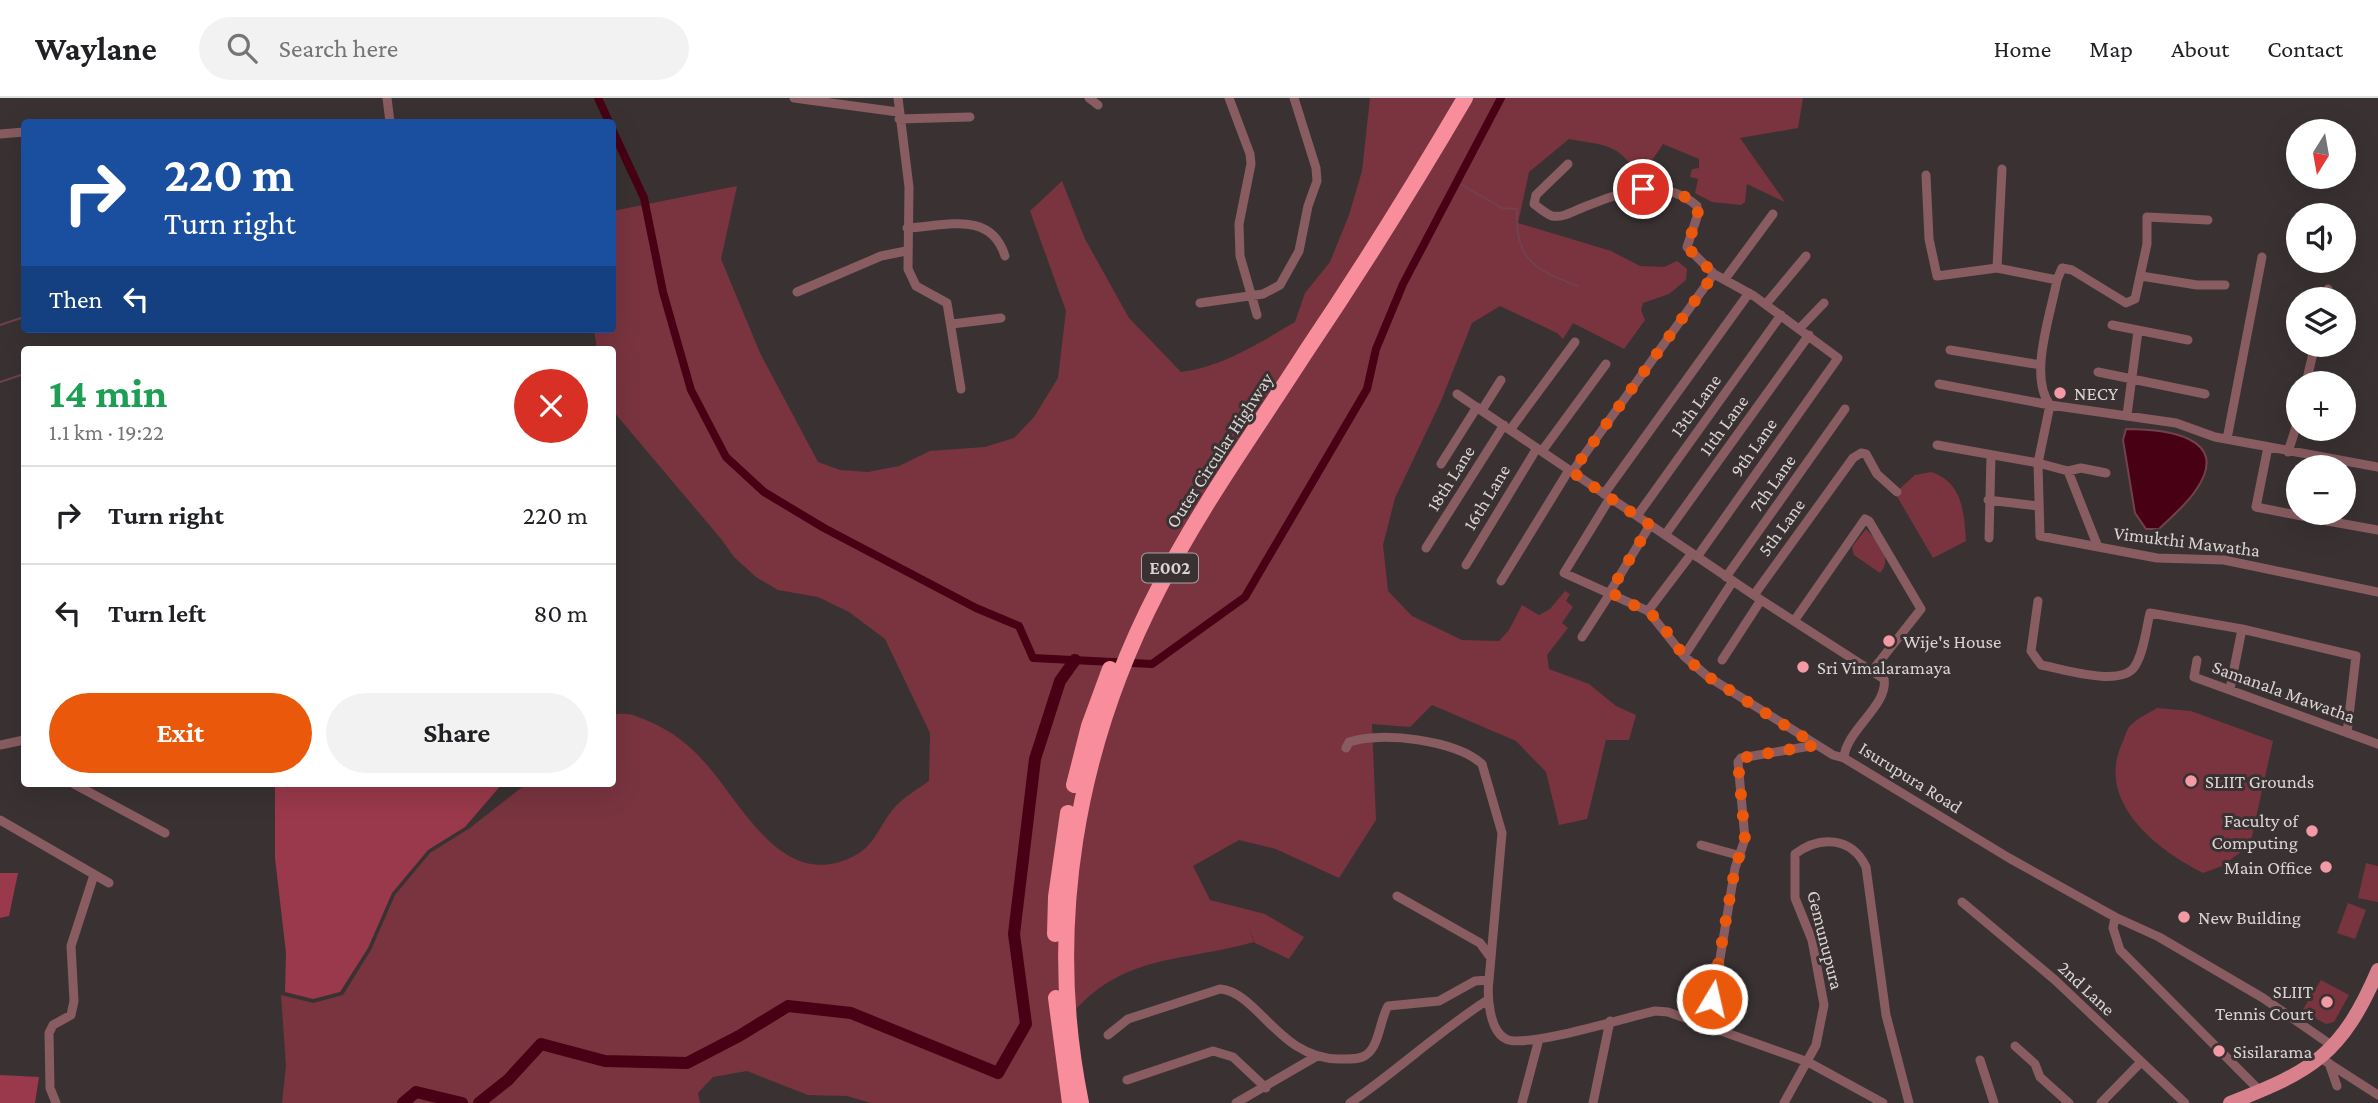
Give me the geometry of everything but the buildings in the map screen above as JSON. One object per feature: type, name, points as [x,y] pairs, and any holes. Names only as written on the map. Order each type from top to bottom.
[{"type":"highway","name":"Outer Circular Highway","points":[[1070,1103],[1058,1026],[1056,897],[1067,816],[1083,747],[1098,700],[1135,612],[1188,515],[1377,226],[1453,98]]},
{"type":"highway","name":"Outer Circular Highway","points":[[1081,1103],[1066,988],[1068,899],[1083,794],[1114,687],[1158,590],[1196,522],[1385,231],[1465,98]]},
{"type":"main road","points":[[2231,1103],[2325,1061],[2352,1024],[2378,970]]},
{"type":"street","points":[[387,98],[390,119]]},
{"type":"street","points":[[794,98],[898,116],[970,117]]},
{"type":"street","points":[[898,98],[898,116],[909,187],[906,251],[908,269],[915,286],[947,303],[961,389]]},
{"type":"street","points":[[1088,98],[1098,105]]},
{"type":"street","points":[[1229,98],[1250,154],[1239,224],[1240,256],[1256,315]]},
{"type":"street","points":[[1200,303],[1263,294],[1280,285],[1299,251],[1308,206],[1317,181],[1316,168],[1294,98]]},
{"type":"street","points":[[0,134],[21,132]]},
{"type":"street","points":[[1567,164],[1536,195],[1534,204],[1551,216],[1563,216],[1624,191],[1662,188],[1683,193],[1697,206],[1698,214],[1687,247],[1714,274],[1749,293],[1809,335]]},
{"type":"street","points":[[1997,268],[2002,169]]},
{"type":"street","points":[[1926,175],[1929,239],[1937,276],[1997,268],[2057,280]]},
{"type":"street","points":[[1725,279],[1773,214]]},
{"type":"street","points":[[2050,405],[2040,385],[2041,365],[2057,280],[2062,268],[2072,270],[2126,303],[2135,299],[2141,276],[2147,217],[2208,219]]},
{"type":"street","points":[[907,228],[978,224],[992,230],[1005,256]]},
{"type":"street","points":[[797,292],[880,256],[906,251]]},
{"type":"street","points":[[1766,304],[1806,256]]},
{"type":"street","points":[[2227,439],[2262,257]]},
{"type":"street","points":[[1501,581],[1571,471],[1714,274]]},
{"type":"street","points":[[2141,276],[2197,285],[2225,285]]},
{"type":"street","points":[[1749,293],[1607,496],[1564,573],[1648,611],[1657,618],[1684,656],[1707,676],[1816,745],[1844,758]]},
{"type":"street","points":[[1800,328],[1824,303]]},
{"type":"street","name":"13th Lane","points":[[1637,516],[1781,315]]},
{"type":"street","points":[[952,324],[1001,318]]},
{"type":"street","points":[[2112,325],[2188,340]]},
{"type":"street","points":[[2127,415],[2138,331]]},
{"type":"street","name":"9th Lane","points":[[1648,611],[1694,555],[1838,358],[1809,335]]},
{"type":"street","name":"11th Lane","points":[[1665,535],[1809,335]]},
{"type":"street","name":"18th Lane","points":[[1426,548],[1507,427],[1575,342]]},
{"type":"street","points":[[1950,350],[2041,365]]},
{"type":"street","name":"16th Lane","points":[[1466,565],[1539,449],[1606,364]]},
{"type":"street","points":[[2098,372],[2205,394]]},
{"type":"street","points":[[1441,464],[1501,380]]},
{"type":"street","points":[[1939,384],[2050,405],[2176,423],[2227,439],[2297,455]]},
{"type":"street","points":[[1457,394],[1757,598],[1872,671],[1921,609],[1869,521],[1865,519],[1794,621]]},
{"type":"street","name":"Vimukthi Mawatha","points":[[2050,405],[2038,463],[2040,536],[2157,558],[2224,560],[2378,592]]},
{"type":"street","name":"7th Lane","points":[[1684,656],[1729,579],[1845,409]]},
{"type":"street","points":[[2288,453],[2292,441]]},
{"type":"street","points":[[1937,445],[2068,471],[2081,468],[2106,473]]},
{"type":"street","points":[[2268,447],[2256,507],[2286,511]]},
{"type":"street","name":"5th Lane","points":[[1757,598],[1837,479],[1861,453],[1866,454],[1877,474],[1897,492]]},
{"type":"street","points":[[1989,538],[1991,455]]},
{"type":"street","points":[[2356,465],[2378,467]]},
{"type":"street","points":[[2068,471],[2098,547]]},
{"type":"street","points":[[1988,500],[2038,506]]},
{"type":"street","points":[[2356,524],[2378,530]]},
{"type":"street","points":[[1583,637],[1650,525]]},
{"type":"street","points":[[1722,660],[1757,598]]},
{"type":"street","points":[[2039,601],[2031,651],[2042,666],[2111,678],[2129,674],[2136,665],[2150,613],[2242,629],[2356,656],[2347,733]]},
{"type":"street","points":[[2230,689],[2242,629]]},
{"type":"street","name":"Samanala Mawatha","points":[[2197,660],[2194,677],[2378,744]]},
{"type":"street","name":"Isurupura Road","points":[[1872,671],[1884,679],[1885,686],[1847,747],[1844,758],[2009,858],[2115,917],[2159,937],[2263,998],[2334,1047]]},
{"type":"street","points":[[1346,748],[1349,742],[1360,738],[1385,735],[1429,741],[1482,764],[1502,833],[1486,1001],[1501,1036],[1515,1042],[1539,1039],[1654,1011],[1668,1012],[1808,1062],[1883,1103]]},
{"type":"street","points":[[0,746],[21,741]]},
{"type":"street","points":[[1709,1025],[1735,868],[1745,839],[1738,762],[1741,758],[1816,745]]},
{"type":"street","points":[[80,787],[165,833]]},
{"type":"street","points":[[0,820],[109,883]]},
{"type":"street","name":"Gemunupura","points":[[1808,1062],[1816,1045],[1824,1005],[1812,940],[1795,898],[1795,854],[1803,848],[1840,841],[1859,852],[1866,867],[1886,1015],[1909,1103]]},
{"type":"street","points":[[1701,845],[1741,856]]},
{"type":"street","points":[[56,1103],[50,1088],[47,1049],[49,1032],[53,1025],[71,1015],[74,1001],[71,946],[94,875]]},
{"type":"street","points":[[1397,897],[1480,943],[1491,958]]},
{"type":"street","name":"2nd Lane","points":[[1962,902],[2055,980],[2185,1103]]},
{"type":"street","points":[[2115,917],[2113,928],[2119,950],[2261,1091]]},
{"type":"street","points":[[1108,1035],[1128,1019],[1220,989],[1232,990],[1282,1037],[1317,1056],[1355,1059],[1366,1056],[1372,1048],[1388,1006],[1439,1001],[1475,981],[1489,980]]},
{"type":"street","points":[[1350,1103],[1388,1077],[1445,1028],[1486,1001]]},
{"type":"street","points":[[1593,1103],[1610,1021]]},
{"type":"street","points":[[1522,1103],[1539,1039]]},
{"type":"street","points":[[2015,1046],[2035,1064],[2040,1077],[2069,1103]]},
{"type":"street","points":[[1127,1080],[1213,1051],[1233,1057],[1266,1088]]},
{"type":"street","points":[[1236,1103],[1317,1056]]},
{"type":"street","points":[[1980,1060],[1994,1103]]},
{"type":"street","points":[[2325,1061],[2337,1086]]},
{"type":"street","points":[[2325,1061],[2378,1095]]},
{"type":"street","points":[[1784,1103],[1808,1062]]},
{"type":"street","points":[[2101,1103],[2141,1062]]},
{"type":"shaded area","points":[[1370,98],[1803,98],[1798,128],[1740,138],[1785,202],[1747,184],[1745,202],[1741,205],[1712,202],[1695,193],[1698,179],[1690,177],[1692,169],[1699,168],[1699,159],[1663,144],[1649,165],[1642,166],[1632,164],[1610,148],[1569,139],[1529,172],[1518,223],[1611,251],[1640,266],[1664,267],[1677,261],[1687,269],[1686,280],[1669,294],[1643,303],[1641,310],[1645,320],[1624,349],[1573,323],[1563,339],[1557,333],[1500,306],[1472,323],[1441,401],[1395,498],[1383,545],[1388,591],[1412,616],[1462,640],[1499,641],[1509,630],[1522,605],[1539,615],[1550,609],[1565,591],[1570,594],[1566,601],[1573,607],[1562,623],[1568,628],[1547,655],[1549,669],[1589,684],[1616,706],[1636,715],[1629,740],[1606,740],[1587,819],[1559,825],[1546,772],[1516,741],[1432,705],[1410,727],[1372,724],[1376,820],[1339,878],[1276,849],[1239,840],[1193,866],[1210,900],[1265,914],[1304,937],[1289,959],[1255,943],[1248,927],[1254,942],[1152,964],[1107,983],[1086,999],[1066,1021],[1077,1103],[871,1103],[847,1096],[808,1095],[747,1071],[713,1077],[698,1093],[700,1103],[282,1103],[286,1066],[281,995],[313,1003],[343,995],[371,950],[395,895],[430,853],[470,828],[522,787],[616,787],[616,715],[639,717],[680,739],[707,765],[766,838],[784,853],[804,862],[826,865],[859,853],[871,842],[895,807],[929,781],[930,733],[885,639],[849,612],[818,597],[778,590],[756,577],[734,557],[616,415],[616,346],[596,346],[595,333],[616,333],[616,210],[737,186],[721,259],[760,353],[818,462],[840,470],[868,472],[899,466],[930,451],[985,447],[1014,438],[1034,417],[1058,378],[1066,311],[1030,211],[1062,181],[1085,239],[1129,318],[1181,372],[1226,360],[1295,322],[1305,293],[1330,262],[1349,215],[1362,171]]},
{"type":"shaded area","points":[[2126,429],[2158,431],[2189,439],[2200,447],[2206,458],[2205,472],[2196,490],[2159,529],[2146,529],[2135,513],[2123,440]]},
{"type":"shaded area","points":[[1931,472],[1950,483],[1956,491],[1964,520],[1966,541],[1933,558],[1895,493],[1915,475]]},
{"type":"shaded area","points":[[1866,529],[1885,555],[1884,567],[1880,573],[1854,555],[1852,547]]},
{"type":"shaded area","name":"SLIIT Grounds","points":[[2157,708],[2191,711],[2273,741],[2250,845],[2222,866],[2203,873],[2151,838],[2124,805],[2117,787],[2116,767],[2127,730]]},
{"type":"shaded area","points":[[275,787],[499,787],[465,827],[428,850],[392,893],[368,948],[340,992],[313,999],[285,992],[286,953],[275,858]]},
{"type":"shaded area","points":[[2366,863],[2378,866],[2378,902],[2358,898]]},
{"type":"shaded area","points":[[0,873],[18,873],[9,916],[0,918]]},
{"type":"shaded area","points":[[2348,903],[2366,910],[2355,939],[2337,933]]},
{"type":"shaded area","name":"SLIIT Tennis Court","points":[[2321,980],[2349,995],[2334,1022],[2326,1024],[2302,1011]]},
{"type":"shaded area","points":[[0,1075],[39,1077],[35,1103],[0,1103]]},
{"type":"waterway","points":[[598,98],[608,119]]},
{"type":"waterway","points":[[616,138],[644,198],[663,292],[691,390],[726,457],[764,492],[824,528],[976,608],[1019,626],[1033,658],[1152,664],[1245,597],[1367,389],[1376,349],[1403,284],[1501,98]]},
{"type":"waterway","points":[[1457,182],[1502,208],[1517,209],[1519,240],[1530,261],[1550,274],[1578,286]]},
{"type":"waterway","points":[[0,325],[21,318]]},
{"type":"waterway","points":[[0,382],[21,375]]},
{"type":"waterway","points":[[479,1103],[508,1080],[541,1044],[605,1061],[687,1063],[788,1006],[851,1013],[998,1073],[1026,1024],[1014,934],[1035,759],[1060,681],[1075,660]]},
{"type":"waterway","points":[[403,1103],[416,1092],[462,1103]]},
{"type":"place","name":"NECY","points":[[2060,393]]},
{"type":"place","name":"Wije's House","points":[[1889,641]]},
{"type":"place","name":"Sri Vimalaramaya","points":[[1803,667]]},
{"type":"place","name":"SLIIT Grounds","points":[[2191,781]]},
{"type":"place","name":"Faculty of Computing","points":[[2312,831]]},
{"type":"place","name":"Main Office","points":[[2326,867]]},
{"type":"place","name":"New Building","points":[[2184,917]]},
{"type":"place","name":"SLIIT Tennis Court","points":[[2327,1002]]},
{"type":"place","name":"Sisilarama","points":[[2219,1051]]},
{"type":"route","points":[[1643,189],[1662,188],[1683,193],[1697,206],[1698,214],[1687,247],[1714,274],[1572,472],[1650,525],[1610,592],[1657,618],[1684,656],[1707,676],[1816,745],[1741,758],[1738,762],[1742,780],[1745,839],[1735,868],[1712,999]]}]
